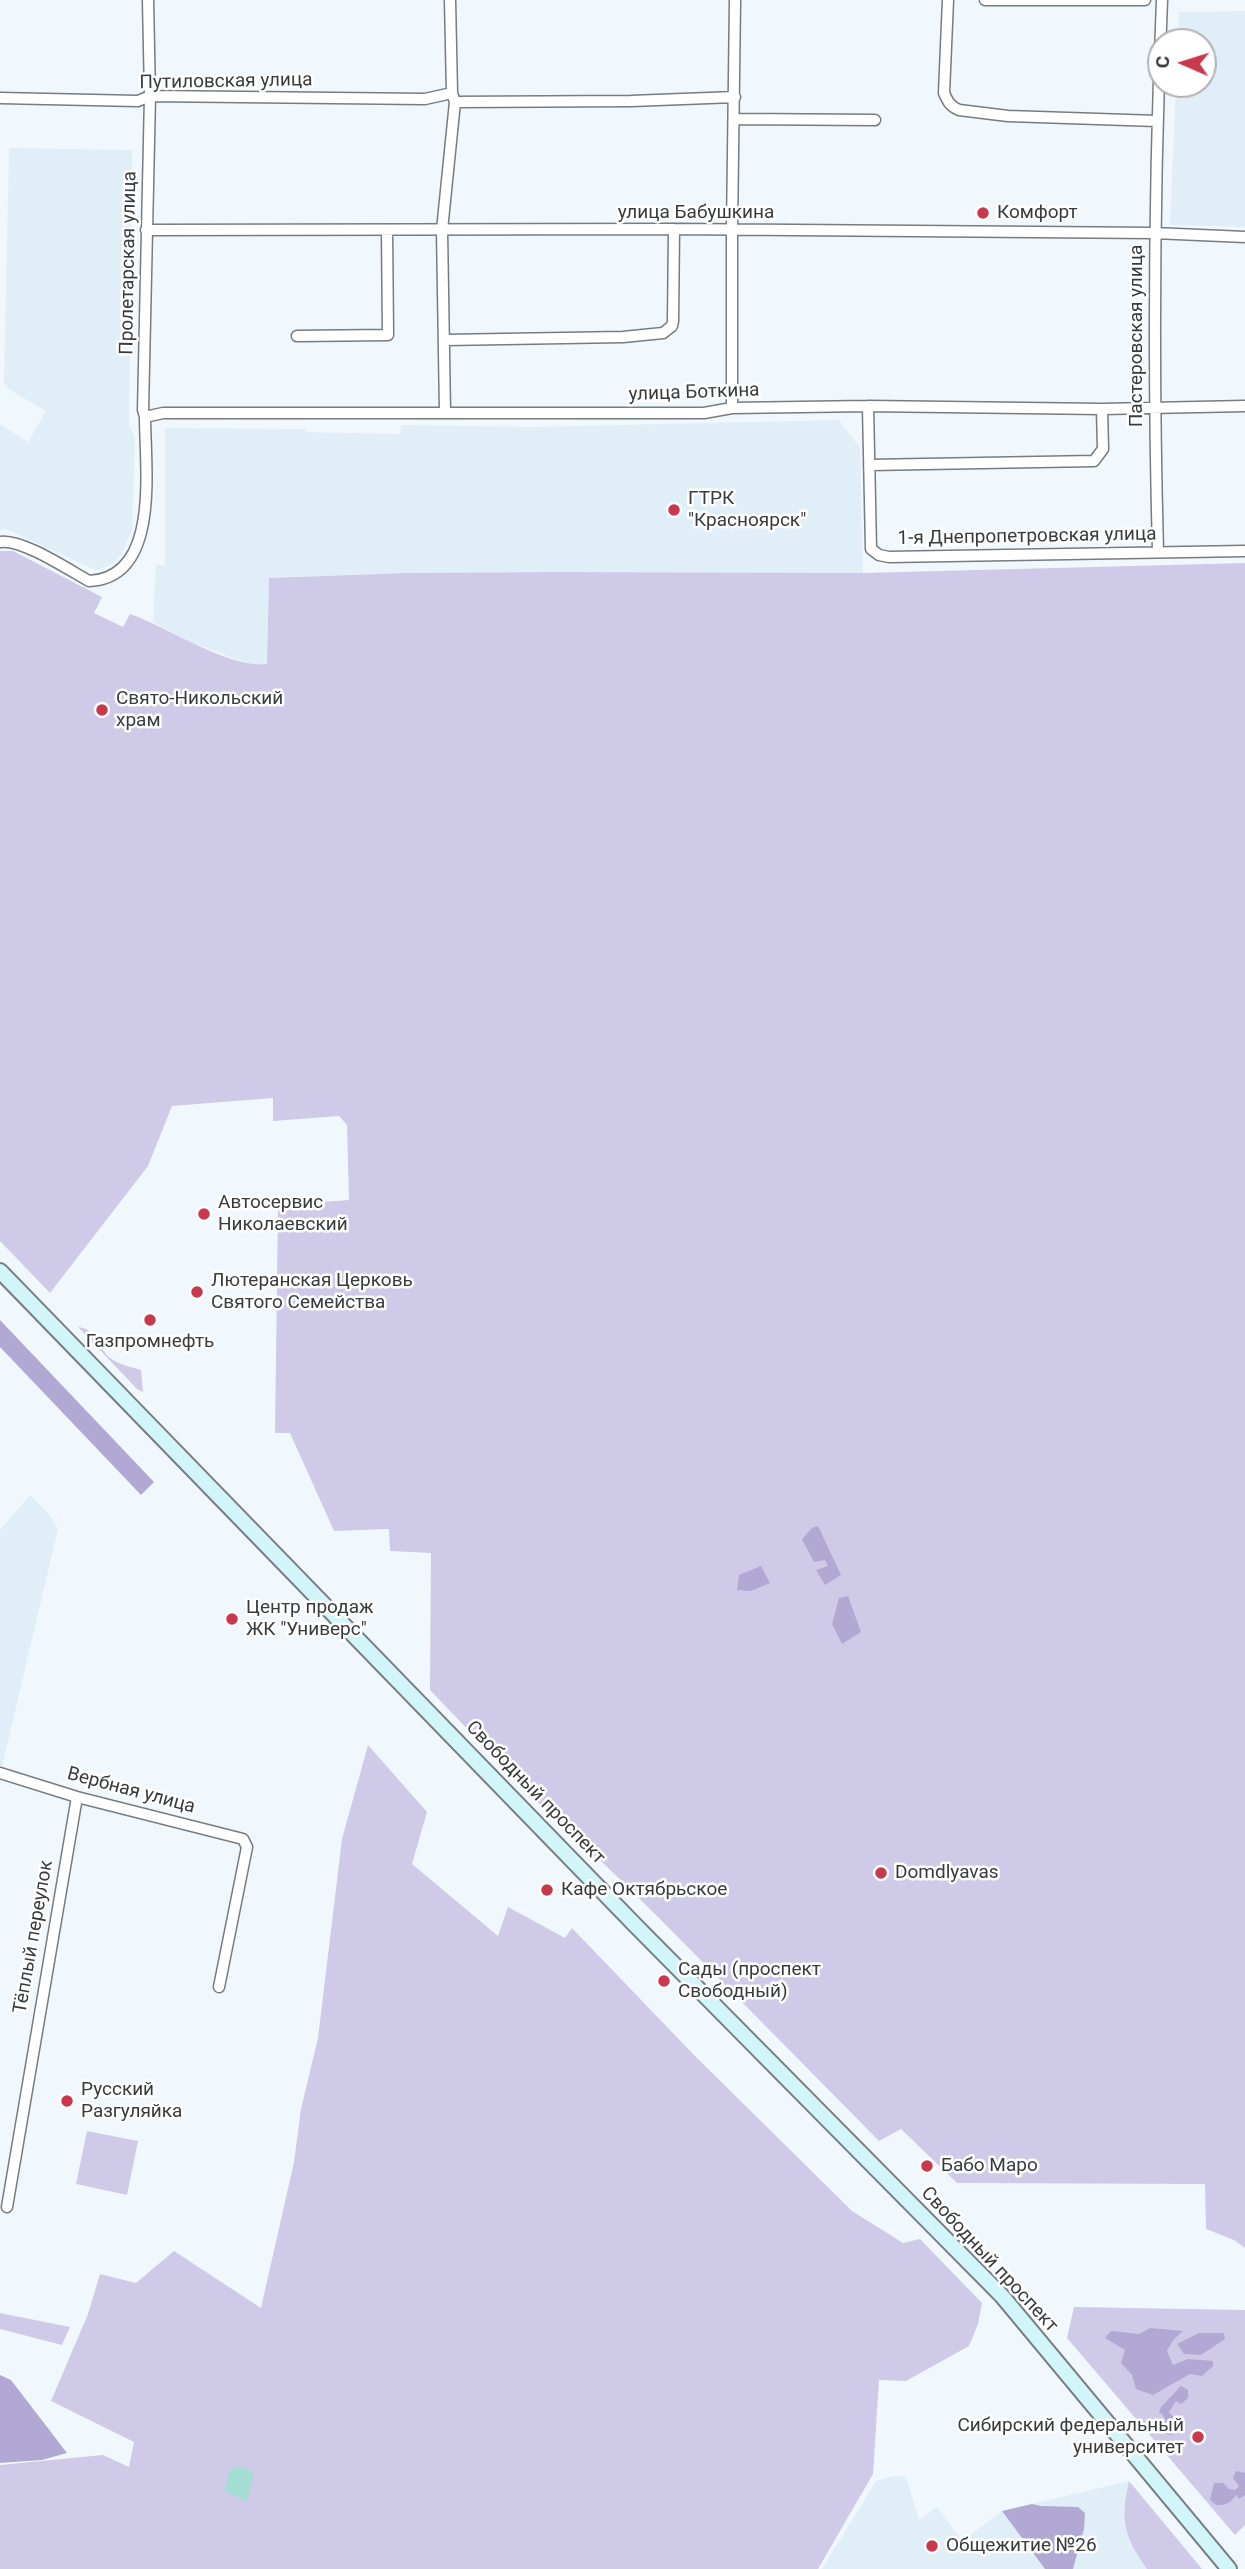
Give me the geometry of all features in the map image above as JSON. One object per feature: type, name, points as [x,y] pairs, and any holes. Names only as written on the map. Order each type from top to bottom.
[{"type":"main road","name":"Свободный проспект","points":[[0,1271],[671,1962],[1002,2297],[1229,2569]]},
{"type":"street","name":"Пролетарская улица","points":[[0,542],[18,544],[89,581],[101,581],[117,575],[127,565],[144,525],[143,410],[150,96],[148,0]]},
{"type":"street","points":[[445,413],[446,340],[442,230],[454,98],[450,0]]},
{"type":"street","points":[[732,408],[736,0]]},
{"type":"street","points":[[948,0],[944,93],[953,107],[1008,116],[1157,121]]},
{"type":"street","points":[[985,0],[1145,0]]},
{"type":"street","name":"Пастеровская улица","points":[[1158,552],[1154,407],[1154,233],[1162,0]]},
{"type":"street","name":"Путиловская улица","points":[[0,98],[138,100],[150,96],[631,101],[735,97]]},
{"type":"street","points":[[735,119],[874,120]]},
{"type":"street","points":[[446,340],[623,337],[663,333],[672,326],[673,321],[674,229]]},
{"type":"street","name":"улица Бабушкина","points":[[146,230],[674,229],[1154,233],[1245,237]]},
{"type":"street","points":[[297,336],[388,335],[387,230]]},
{"type":"street","name":"улица Боткина","points":[[145,417],[163,414],[704,413],[732,408],[868,406],[1102,409],[1245,406]]},
{"type":"street","name":"1-я Днепропетровская улица","points":[[868,406],[871,549],[878,555],[889,557],[1245,551]]},
{"type":"street","points":[[869,465],[1094,461],[1103,449],[1102,409]]},
{"type":"street","name":"Вербная улица","points":[[0,1773],[77,1797],[243,1839],[247,1847],[219,1987]]},
{"type":"street","name":"Тёплый переулок","points":[[7,2207],[77,1797]]},
{"type":"shaded area","points":[[1245,11],[1245,227],[1170,225],[1175,98],[1217,98],[1217,28],[1178,28],[1179,12]]},
{"type":"shaded area","points":[[9,148],[132,150],[129,425],[135,437],[132,530],[121,555],[111,565],[95,570],[6,529],[0,530],[0,424],[28,442],[46,411],[4,384]]},
{"type":"shaded area","points":[[839,420],[860,448],[863,573],[407,573],[269,578],[267,665],[252,665],[193,643],[153,622],[156,565],[165,565],[165,428],[305,429],[306,432],[400,434],[401,425],[533,427]]},
{"type":"shaded area","points":[[0,551],[13,551],[102,597],[94,613],[123,627],[130,614],[217,654],[252,664],[267,664],[269,578],[407,573],[863,573],[1245,563],[1245,2248],[1234,2240],[1206,2229],[1205,2184],[957,2183],[901,2129],[879,2141],[599,1859],[585,1852],[430,1690],[431,1553],[390,1551],[389,1529],[334,1531],[290,1433],[275,1433],[278,1205],[349,1200],[347,1125],[339,1116],[273,1121],[273,1098],[172,1106],[148,1166],[50,1293],[0,1241]]},
{"type":"shaded area","points":[[0,1320],[154,1482],[141,1495],[0,1347]]},
{"type":"shaded area","points":[[78,1327],[89,1331],[112,1359],[141,1370],[143,1392],[137,1389]]},
{"type":"shaded area","points":[[30,1495],[50,1515],[58,1529],[2,1767],[0,1530]]},
{"type":"shaded area","points":[[818,1526],[841,1575],[825,1585],[816,1570],[828,1566],[825,1560],[814,1562],[802,1539],[812,1528]]},
{"type":"shaded area","points":[[761,1566],[770,1583],[751,1591],[737,1590],[739,1575]]},
{"type":"shaded area","points":[[848,1596],[861,1632],[842,1644],[832,1624],[839,1598]]},
{"type":"shaded area","points":[[368,1745],[427,1812],[412,1864],[498,1936],[508,1907],[565,1938],[572,1928],[693,2054],[852,2211],[903,2243],[920,2239],[982,2303],[978,2324],[969,2346],[906,2381],[879,2380],[873,2474],[818,2569],[0,2569],[0,2465],[103,2455],[129,2467],[134,2442],[51,2401],[88,2314],[100,2274],[136,2283],[174,2251],[261,2308],[294,2162],[301,2109],[318,2038],[342,1839]]},
{"type":"shaded area","points":[[87,2131],[138,2141],[127,2195],[76,2184]]},
{"type":"shaded area","name":"Сибирский федеральный университет","points":[[1074,2307],[1245,2310],[1245,2525],[1235,2535],[1067,2338]]},
{"type":"shaded area","points":[[0,2313],[70,2327],[62,2345],[0,2329]]},
{"type":"shaded area","points":[[1150,2328],[1183,2331],[1167,2351],[1173,2365],[1188,2359],[1213,2361],[1213,2366],[1202,2376],[1190,2374],[1153,2395],[1136,2389],[1132,2375],[1121,2363],[1125,2350],[1105,2338],[1111,2331],[1139,2334]]},
{"type":"shaded area","points":[[1199,2333],[1224,2333],[1225,2339],[1201,2355],[1184,2354],[1177,2344]]},
{"type":"shaded area","points":[[0,2375],[11,2380],[67,2453],[42,2460],[0,2463]]},
{"type":"shaded area","points":[[1181,2386],[1188,2390],[1188,2398],[1181,2404],[1176,2401],[1169,2412],[1180,2424],[1178,2433],[1163,2433],[1166,2421],[1159,2412]]},
{"type":"shaded area","points":[[238,2466],[247,2468],[254,2474],[247,2501],[225,2491],[229,2471]]},
{"type":"shaded area","points":[[1236,2471],[1245,2473],[1245,2495],[1239,2499],[1236,2495],[1228,2503],[1216,2505],[1210,2500],[1214,2483],[1223,2483],[1229,2489],[1235,2490],[1239,2486],[1233,2478]]},
{"type":"shaded area","name":"Сибирский федеральный университет","points":[[894,2476],[906,2477],[919,2520],[937,2507],[962,2541],[1002,2511],[1129,2481],[1202,2569],[822,2569],[876,2481]]},
{"type":"shaded area","points":[[1129,2481],[1202,2569],[1147,2569],[1133,2547],[1126,2528],[1125,2507]]},
{"type":"shaded area","points":[[1032,2504],[1078,2507],[1085,2513],[1084,2529],[1073,2569],[1045,2569],[1002,2511]]},
{"type":"place","name":"Комфорт","points":[[983,213]]},
{"type":"place","name":"ГТРК \"Красноярск\"","points":[[674,510]]},
{"type":"place","name":"Свято-Никольский храм","points":[[102,710]]},
{"type":"place","name":"Автосервис Николаевский","points":[[204,1214]]},
{"type":"place","name":"Лютеранская Церковь Святого Семейства","points":[[197,1292]]},
{"type":"place","name":"Газпромнефть","points":[[150,1320]]},
{"type":"place","name":"Центр продаж ЖК \"Универс\"","points":[[232,1619]]},
{"type":"place","name":"Domdlyavas","points":[[881,1873]]},
{"type":"place","name":"Кафе Октябрьское","points":[[547,1890]]},
{"type":"place","name":"Сады (проспект Свободный)","points":[[664,1981]]},
{"type":"place","name":"Русский Разгуляйка","points":[[67,2101]]},
{"type":"place","name":"Бабо Маро","points":[[927,2166]]},
{"type":"place","name":"Сибирский федеральный университет","points":[[1198,2437]]},
{"type":"place","name":"Общежитие №26","points":[[932,2546]]}]
